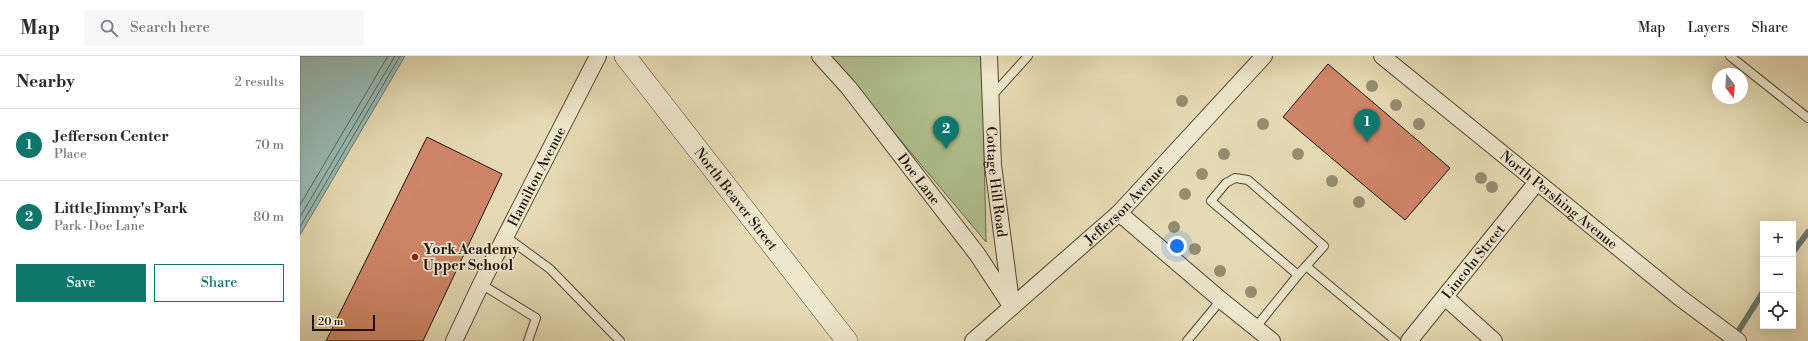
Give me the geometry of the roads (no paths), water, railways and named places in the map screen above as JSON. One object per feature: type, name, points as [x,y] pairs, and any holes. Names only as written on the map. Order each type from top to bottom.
[{"type":"street","name":"Hamilton Avenue","points":[[454,341],[481,284],[598,56]]},
{"type":"street","name":"North Beaver Street","points":[[625,56],[847,341]]},
{"type":"street","name":"Doe Lane","points":[[820,56],[850,88],[977,254],[1012,308]]},
{"type":"street","name":"Cottage Hill Road","points":[[990,56],[993,165],[1012,308]]},
{"type":"street","name":"Jefferson Avenue","points":[[974,341],[1119,213],[1264,56]]},
{"type":"street","name":"North Pershing Avenue","points":[[1382,56],[1680,298],[1738,341]]},
{"type":"street","name":"Lincoln Street","points":[[1409,341],[1537,182]]},
{"type":"street","points":[[1119,213],[1221,300],[1272,341]]},
{"type":"street","points":[[1445,296],[1494,341]]},
{"type":"lane","points":[[991,98],[1028,56]]},
{"type":"lane","points":[[1730,56],[1808,118]]},
{"type":"lane","points":[[1256,327],[1298,275],[1324,246],[1248,180],[1235,178],[1226,183],[1211,201],[1298,275]]},
{"type":"lane","points":[[506,236],[550,269],[620,341]]},
{"type":"lane","points":[[1306,266],[1396,341]]},
{"type":"lane","points":[[481,284],[536,318],[528,341]]},
{"type":"lane","points":[[1187,341],[1221,300]]},
{"type":"water","points":[[300,56],[405,56],[300,235]]},
{"type":"waterway","points":[[1796,248],[1808,232]]},
{"type":"waterway","points":[[1734,338],[1762,293]]},
{"type":"place","name":"Jefferson Center","points":[[1367,142]]},
{"type":"place","name":"Little Jimmy's Park","points":[[946,149]]},
{"type":"place","name":"York Academy Upper School","points":[[415,257]]}]
